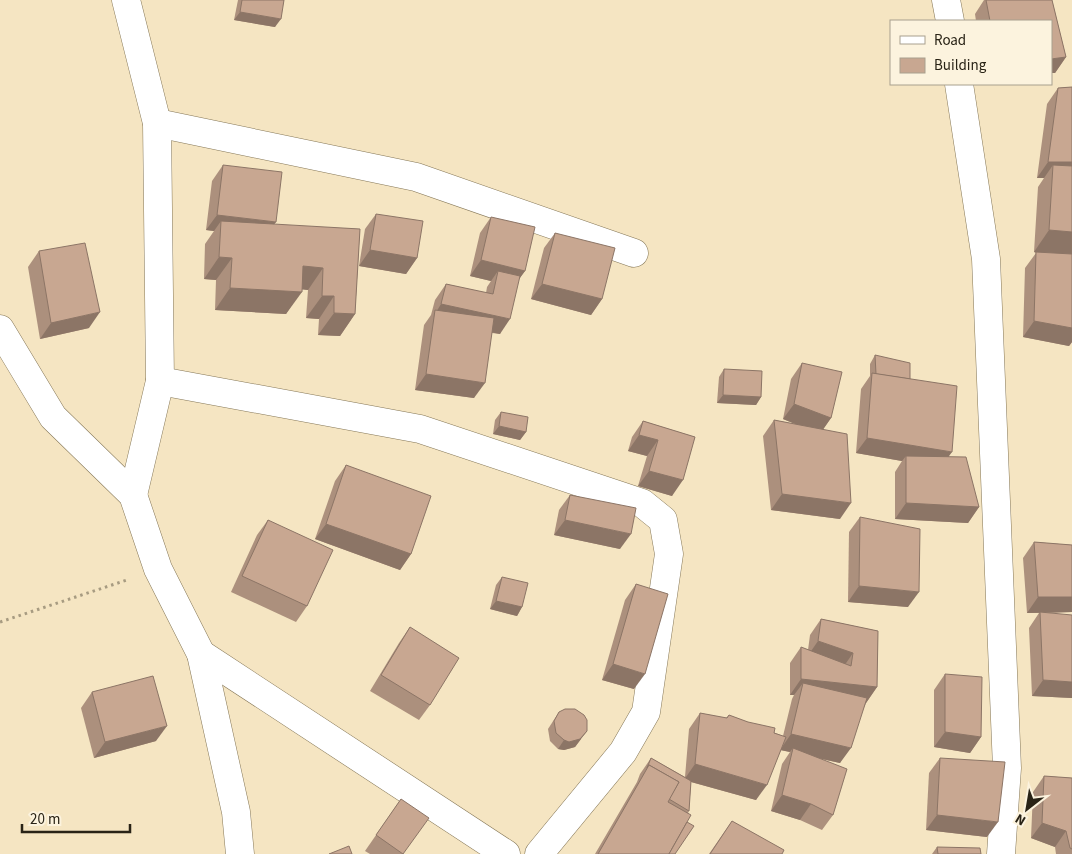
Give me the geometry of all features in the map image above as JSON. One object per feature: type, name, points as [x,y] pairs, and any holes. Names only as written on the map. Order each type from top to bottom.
[{"type":"street","points":[[126,0],[156,123],[160,381],[133,495]]},
{"type":"street","points":[[946,0],[950,20]]},
{"type":"street","points":[[959,85],[986,259],[1007,768],[1001,854]]},
{"type":"street","points":[[156,123],[416,177],[634,253]]},
{"type":"street","points":[[0,329],[53,417],[133,495],[158,569],[201,654],[236,812],[240,854]]},
{"type":"street","points":[[160,381],[420,429],[642,503],[662,520],[670,554],[646,712],[623,752],[539,854]]},
{"type":"street","points":[[201,654],[506,854]]},
{"type":"path","points":[[0,622],[158,569]]},
{"type":"building","points":[[242,0],[284,0],[281,19],[240,12]]},
{"type":"building","points":[[986,0],[1052,0],[1066,57],[1052,59],[1052,20],[990,20]]},
{"type":"building","points":[[1072,87],[1072,162],[1048,162],[1058,88]]},
{"type":"building","points":[[223,165],[282,172],[276,222],[217,215]]},
{"type":"building","points":[[1053,165],[1072,166],[1072,232],[1049,230]]},
{"type":"building","points":[[376,214],[423,221],[417,258],[370,250]]},
{"type":"building","points":[[491,217],[535,227],[525,271],[481,260]]},
{"type":"building","points":[[221,221],[360,229],[355,314],[334,313],[334,296],[322,296],[323,268],[303,266],[302,292],[230,288],[232,258],[219,257]]},
{"type":"building","points":[[555,233],[615,248],[602,299],[542,284]]},
{"type":"building","points":[[85,243],[100,312],[51,323],[39,251]]},
{"type":"building","points":[[1036,252],[1072,254],[1072,328],[1034,321]]},
{"type":"building","points":[[498,271],[520,276],[510,319],[441,304],[446,284],[493,294]]},
{"type":"building","points":[[435,310],[494,318],[485,383],[426,374]]},
{"type":"building","points":[[875,355],[910,363],[910,379],[876,374]]},
{"type":"building","points":[[802,363],[842,372],[831,418],[794,404]]},
{"type":"building","points":[[724,369],[762,371],[761,397],[723,395]]},
{"type":"building","points":[[872,373],[957,386],[952,452],[867,438]]},
{"type":"building","points":[[501,412],[528,417],[526,432],[499,426]]},
{"type":"building","points":[[774,420],[847,434],[851,503],[782,494]]},
{"type":"building","points":[[643,421],[695,437],[683,480],[649,471],[658,440],[639,435]]},
{"type":"building","points":[[906,456],[966,457],[979,507],[906,503]]},
{"type":"building","points":[[346,465],[431,496],[411,554],[326,524]]},
{"type":"building","points":[[570,495],[636,508],[631,534],[565,520]]},
{"type":"building","points":[[860,517],[920,529],[919,592],[859,586]]},
{"type":"building","points":[[268,520],[333,550],[307,606],[242,576]]},
{"type":"building","points":[[1034,542],[1072,545],[1072,597],[1038,597]]},
{"type":"building","points":[[502,577],[528,583],[522,607],[496,601]]},
{"type":"building","points":[[636,584],[668,594],[645,674],[613,664]]},
{"type":"building","points":[[1040,612],[1072,615],[1072,682],[1043,680]]},
{"type":"building","points":[[821,619],[878,631],[877,687],[801,679],[801,647],[851,666],[853,653],[818,641]]},
{"type":"building","points":[[410,627],[459,658],[430,705],[381,675]]},
{"type":"building","points":[[945,674],[982,677],[981,737],[945,732]]},
{"type":"building","points":[[153,676],[167,726],[105,742],[92,692]]},
{"type":"building","points":[[803,683],[867,698],[851,748],[791,734]]},
{"type":"building","points":[[565,709],[575,709],[584,715],[587,720],[587,731],[580,739],[569,742],[556,733],[554,721],[559,712]]},
{"type":"building","points":[[700,713],[727,718],[729,715],[748,722],[775,728],[774,733],[786,737],[767,785],[695,764]]},
{"type":"building","points":[[793,748],[847,769],[833,815],[811,804],[782,795]]},
{"type":"building","points":[[651,758],[691,781],[689,811],[669,799],[679,782],[649,765],[647,768]]},
{"type":"building","points":[[940,758],[1005,762],[998,822],[937,815]]},
{"type":"building","points":[[649,765],[679,782],[668,802],[691,815],[669,854],[598,854]]},
{"type":"building","points":[[1044,776],[1072,778],[1072,849],[1070,848],[1066,831],[1042,823]]},
{"type":"building","points":[[401,799],[429,818],[403,854],[376,835]]},
{"type":"building","points":[[732,821],[784,850],[782,854],[710,854]]},
{"type":"building","points":[[687,822],[694,826],[675,854],[669,854]]},
{"type":"building","points":[[349,846],[352,854],[329,854]]},
{"type":"building","points":[[937,847],[980,848],[981,854],[938,854]]}]
